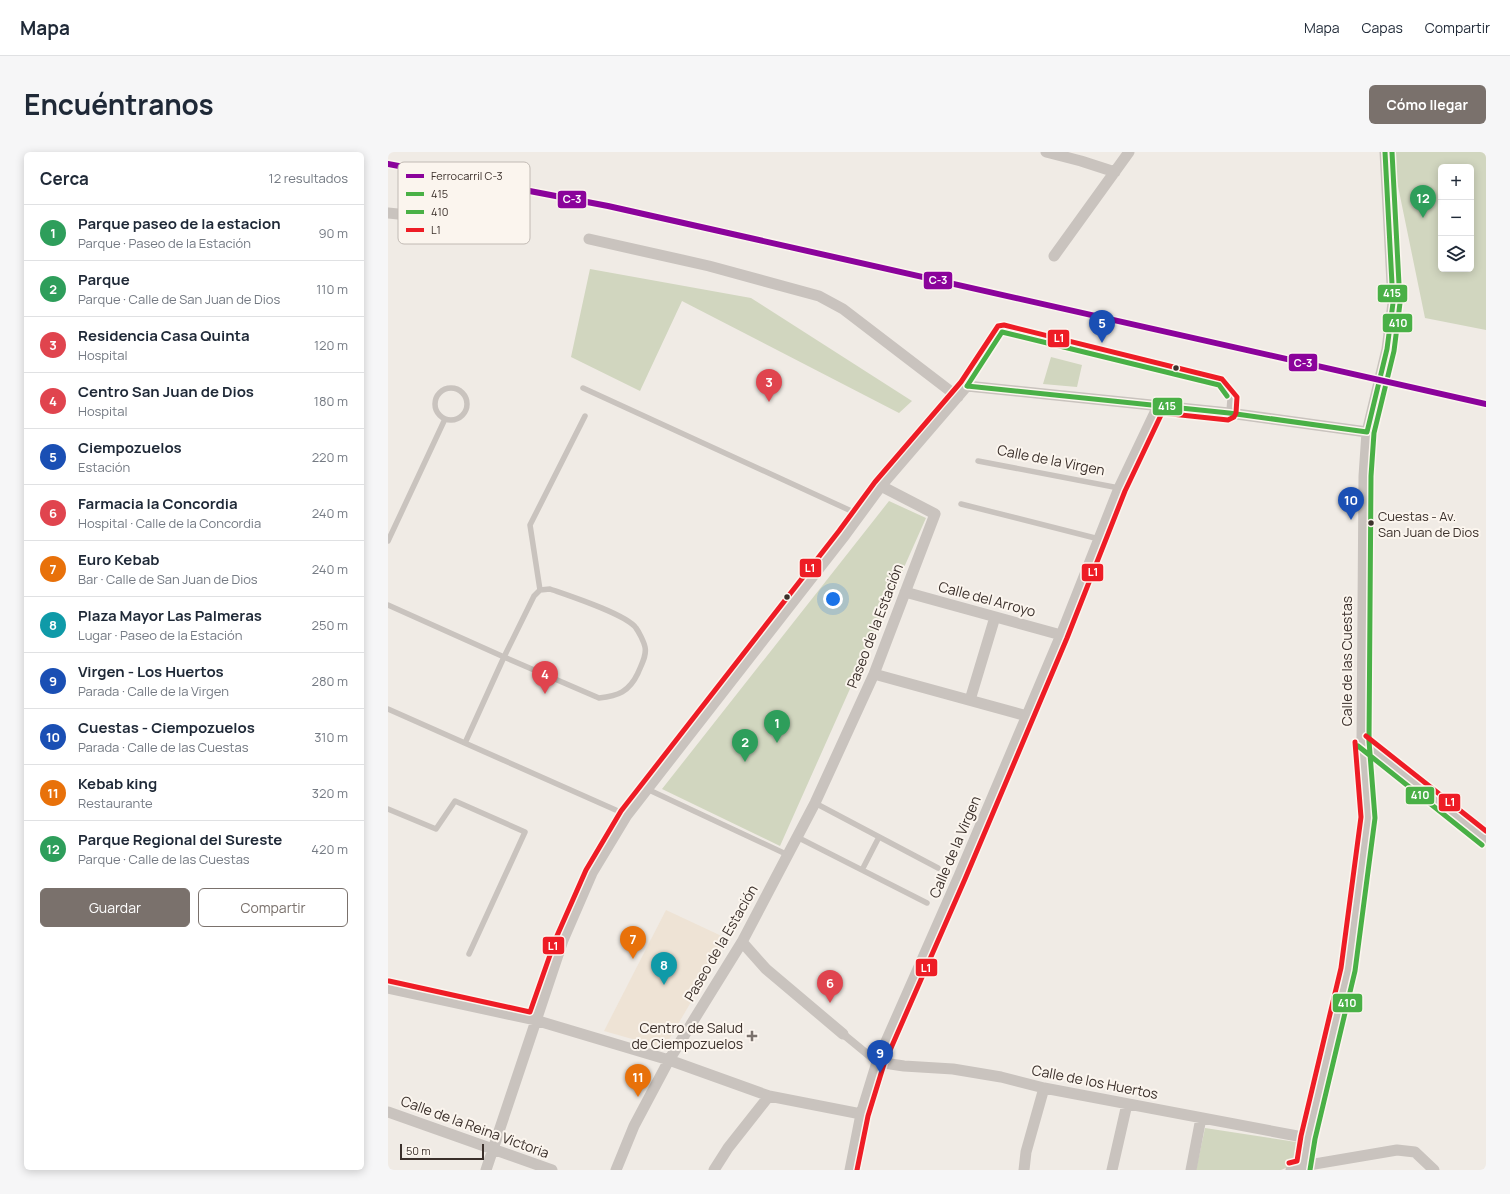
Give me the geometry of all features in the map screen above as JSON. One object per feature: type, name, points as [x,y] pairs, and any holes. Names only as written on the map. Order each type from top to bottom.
[{"type":"street","points":[[1046,152],[1115,172]]},
{"type":"street","points":[[1054,256],[1129,152]]},
{"type":"street","name":"Calle de las Cuestas","points":[[1303,1168],[1308,1138],[1348,969],[1368,817],[1362,741],[1364,484],[1367,432],[1388,349],[1394,303],[1385,152]]},
{"type":"street","points":[[388,213],[398,214]]},
{"type":"street","points":[[589,239],[709,266],[819,296],[843,309],[958,397]]},
{"type":"street","points":[[486,1170],[492,1148],[563,940],[592,873],[627,815],[881,486],[967,386],[1229,413],[1367,432]]},
{"type":"street","name":"Calle de la Virgen","points":[[850,1170],[861,1114],[877,1062],[1062,635],[1119,488],[1158,406]]},
{"type":"street","name":"Paseo de la Estación","points":[[616,1170],[634,1126],[669,1060],[742,942],[788,855],[815,802],[874,674],[935,514],[881,486]]},
{"type":"street","name":"Calle del Arroyo","points":[[905,592],[1062,635]]},
{"type":"street","points":[[970,700],[995,617]]},
{"type":"street","points":[[874,674],[1027,716]]},
{"type":"street","points":[[1362,741],[1486,840]]},
{"type":"street","points":[[742,942],[766,969],[877,1062]]},
{"type":"street","points":[[388,988],[536,1020],[669,1060],[769,1096],[861,1114]]},
{"type":"street","name":"Calle de los Huertos","points":[[877,1062],[904,1066],[953,1069],[1001,1077],[1044,1088],[1308,1138]]},
{"type":"street","points":[[1024,1170],[1026,1152],[1044,1088]]},
{"type":"street","points":[[714,1170],[728,1148],[769,1096]]},
{"type":"street","points":[[1112,1170],[1127,1104]]},
{"type":"street","name":"Calle de la Reina Victoria","points":[[388,1112],[552,1170]]},
{"type":"street","points":[[1191,1170],[1202,1118]]},
{"type":"street","points":[[1291,1170],[1397,1150],[1415,1152],[1434,1170]]},
{"type":"lane","points":[[967,386],[1002,332],[1219,385],[1230,399],[1229,413]]},
{"type":"lane","points":[[583,388],[860,515]]},
{"type":"lane","points":[[445,389],[455,389],[460,391],[466,400],[466,411],[458,419],[445,419],[438,415],[435,400],[445,389]]},
{"type":"lane","points":[[540,590],[530,525],[585,416]]},
{"type":"lane","points":[[388,542],[445,419]]},
{"type":"lane","name":"Calle de la Virgen","points":[[978,461],[1119,488]]},
{"type":"lane","points":[[961,504],[1099,539]]},
{"type":"lane","points":[[388,605],[504,657],[599,698],[612,697],[623,693],[636,678],[644,659],[645,647],[635,626],[613,612],[550,589],[540,590],[534,596],[504,657],[465,743]]},
{"type":"lane","points":[[388,709],[627,815]]},
{"type":"lane","points":[[647,790],[788,855]]},
{"type":"lane","points":[[388,809],[436,829],[455,802],[525,832],[469,954]]},
{"type":"lane","points":[[815,802],[938,868]]},
{"type":"lane","points":[[797,837],[928,903]]},
{"type":"lane","points":[[862,870],[879,837]]},
{"type":"green space","points":[[1391,152],[1486,152],[1486,330],[1425,318]]},
{"type":"green space","points":[[590,269],[751,298],[912,401],[899,413],[682,301],[640,391],[571,357]]},
{"type":"green space","points":[[1051,357],[1082,365],[1077,387],[1043,384]]},
{"type":"green space","points":[[889,501],[926,518],[780,846],[662,789]]},
{"type":"green space","points":[[1205,1128],[1296,1142],[1297,1163],[1281,1170],[1196,1170]]},
{"type":"shaded area","points":[[666,910],[728,939],[664,1048],[604,1031]]},
{"type":"rail line","name":"C-3","points":[[388,164],[398,166]]},
{"type":"rail line","name":"C-3","points":[[530,191],[608,206],[1486,404]]},
{"type":"transit line","name":"415","points":[[1367,432],[1387,349],[1393,303],[1385,152]]},
{"type":"transit line","name":"410","points":[[1310,1170],[1315,1139],[1355,971],[1375,818],[1369,741],[1371,476],[1374,433],[1394,351],[1400,303],[1392,152]]},
{"type":"transit line","name":"L1","points":[[389,981],[530,1012],[556,938],[586,870],[621,811],[839,531],[875,482],[961,382],[998,326],[1004,325],[1222,379],[1237,397],[1236,413],[1234,417],[1228,420],[1162,413],[1125,491],[1067,638],[965,879],[884,1064],[868,1116],[857,1170]]},
{"type":"transit line","name":"415","points":[[967,386],[1002,332],[1219,385],[1227,396]]},
{"type":"transit line","name":"415","points":[[967,386],[1229,413],[1367,432]]},
{"type":"transit line","name":"L1","points":[[1366,736],[1486,831]]},
{"type":"transit line","name":"L1","points":[[1289,1163],[1297,1161],[1301,1136],[1341,968],[1361,817],[1355,742]]},
{"type":"transit line","name":"410","points":[[1358,746],[1482,845]]},
{"type":"place","name":"Parque Regional del Sureste","points":[[1423,218]]},
{"type":"place","name":"Ciempozuelos","points":[[1102,343]]},
{"type":"place","name":"Residencia Casa Quinta","points":[[769,402]]},
{"type":"place","name":"Cuestas - Ciempozuelos","points":[[1351,520]]},
{"type":"place","name":"Cuestas - Av. San Juan de Dios","points":[[1371,523]]},
{"type":"place","name":"Centro San Juan de Dios","points":[[545,694]]},
{"type":"place","name":"Parque paseo de la estacion","points":[[777,743]]},
{"type":"place","name":"Parque","points":[[745,762]]},
{"type":"place","name":"Euro Kebab","points":[[633,959]]},
{"type":"place","name":"Plaza Mayor Las Palmeras","points":[[664,985]]},
{"type":"place","name":"Farmacia la Concordia","points":[[830,1003]]},
{"type":"place","name":"Centro de Salud de Ciempozuelos","points":[[752,1036]]},
{"type":"place","name":"Virgen - Los Huertos","points":[[880,1073]]},
{"type":"place","name":"Kebab king","points":[[638,1097]]}]
